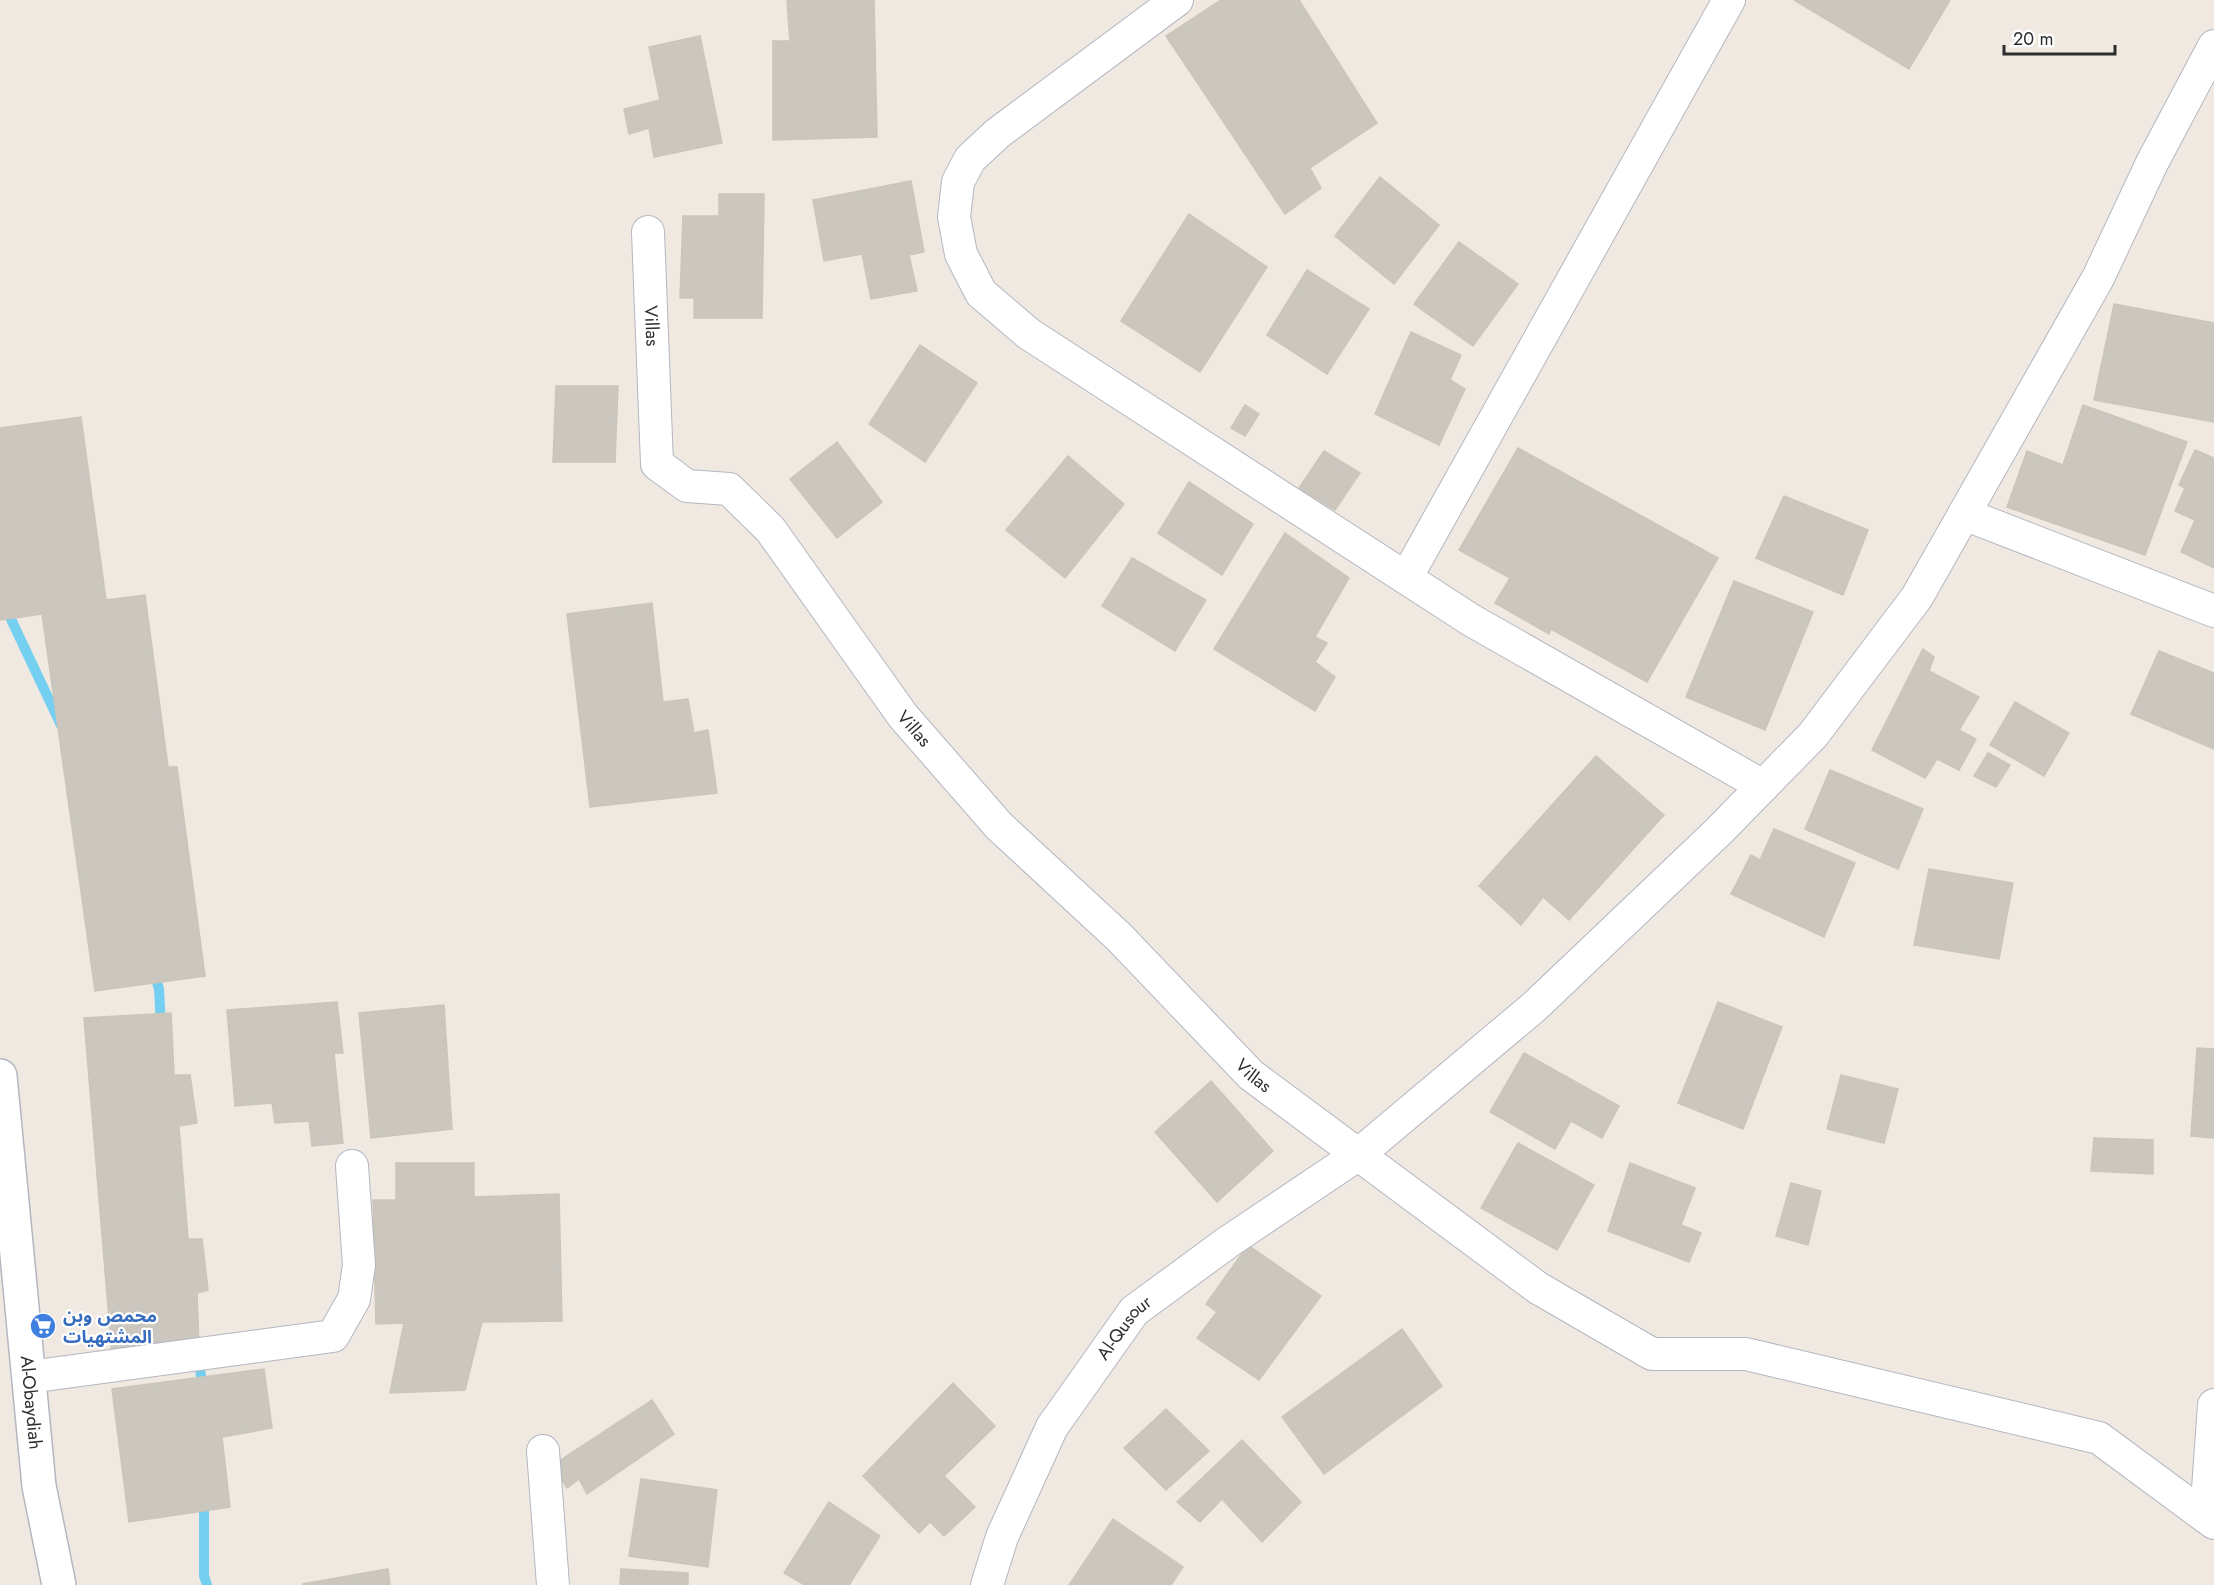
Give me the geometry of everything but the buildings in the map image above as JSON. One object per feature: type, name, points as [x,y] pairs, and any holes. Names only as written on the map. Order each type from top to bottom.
[{"type":"main road","name":"Al-Obaydiah","points":[[0,1076],[39,1486],[59,1585]]},
{"type":"street","points":[[1177,0],[998,133],[970,159],[958,182],[954,217],[961,254],[981,293],[1029,334],[1471,620],[1763,786]]},
{"type":"street","points":[[1406,578],[1729,0]]},
{"type":"street","name":"Al-Qusour","points":[[987,1585],[1002,1537],[1052,1427],[1134,1311],[1228,1242],[1359,1154],[1534,1007],[1719,831],[1813,735],[1917,597],[2098,278],[2152,163],[2214,46]]},
{"type":"street","name":"Villas","points":[[648,232],[657,464],[687,486],[729,489],[754,513],[770,529],[903,716],[999,826],[1119,937],[1251,1075],[1359,1154]]},
{"type":"street","points":[[1964,514],[2214,611]]},
{"type":"street","points":[[1359,1154],[1538,1288],[1653,1354],[1746,1354],[2099,1438],[2210,1520]]},
{"type":"street","points":[[29,1377],[333,1336],[354,1299],[358,1265],[352,1166]]},
{"type":"street","points":[[2210,1520],[2214,1406]]},
{"type":"street","points":[[543,1451],[553,1585]]},
{"type":"waterway","points":[[0,596],[61,725]]},
{"type":"waterway","points":[[153,969],[159,989],[161,1027]]},
{"type":"waterway","points":[[198,1355],[203,1390]]},
{"type":"waterway","points":[[204,1499],[204,1576],[207,1585]]},
{"type":"place","name":"محمص وبن المشتهيات","points":[[43,1326]]}]
